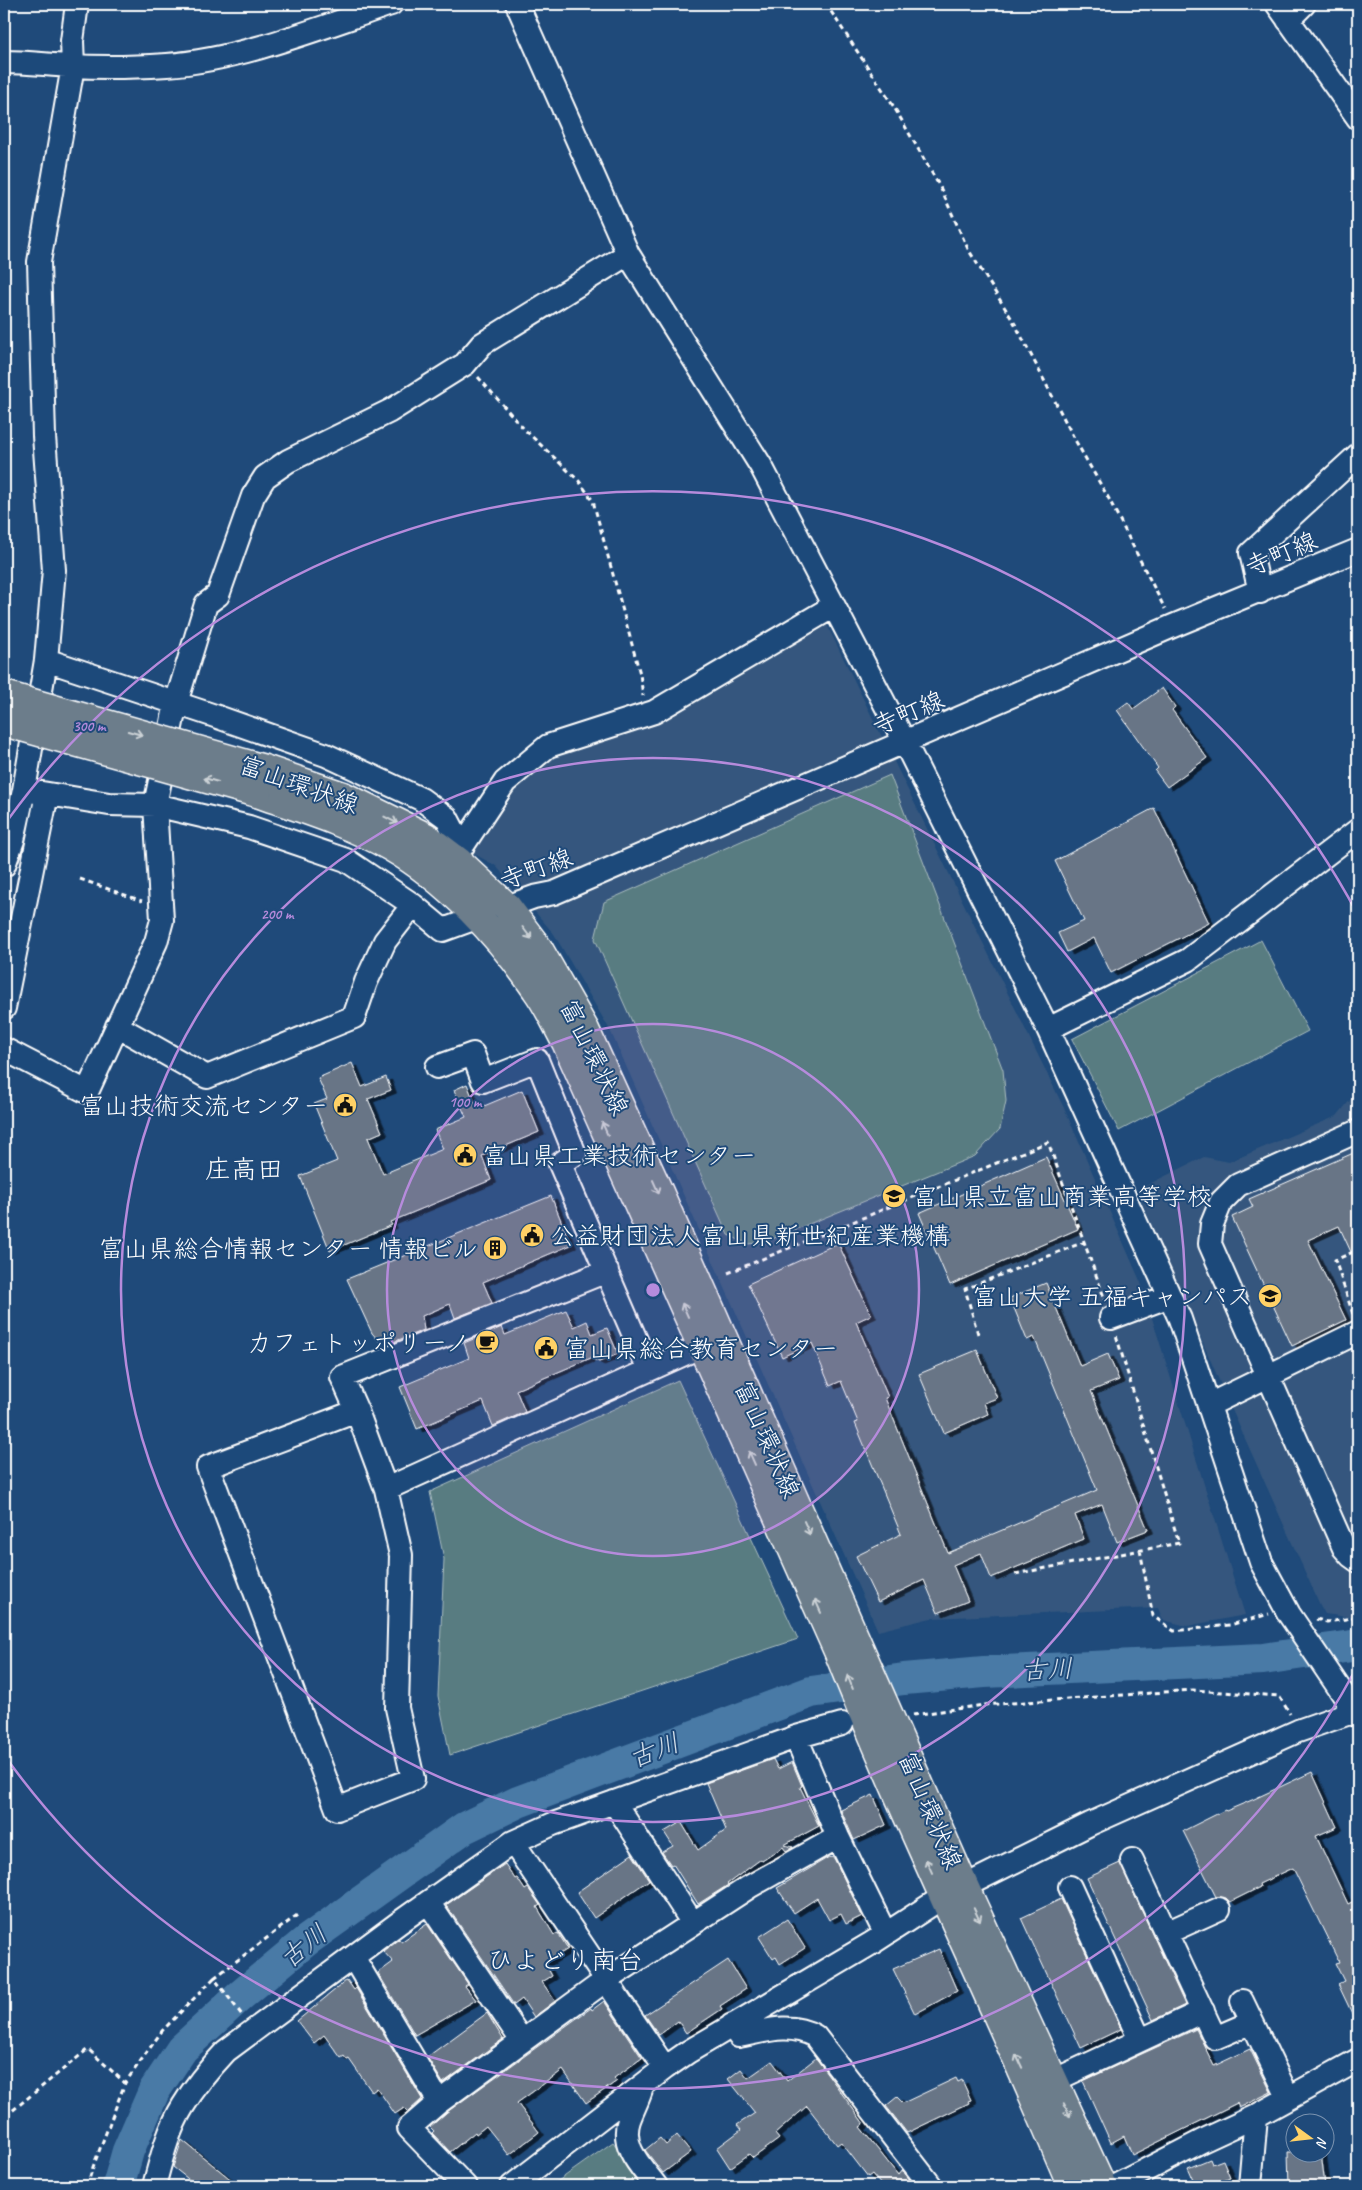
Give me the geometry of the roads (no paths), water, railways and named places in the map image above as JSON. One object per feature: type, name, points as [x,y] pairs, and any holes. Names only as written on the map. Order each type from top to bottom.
[{"type":"main road","name":"富山環状線","points":[[4,695],[261,781],[334,820],[391,847],[446,887],[505,948],[538,990],[566,1042],[702,1346],[849,1650]]},
{"type":"main road","name":"富山環状線","points":[[4,722],[261,781],[343,796],[426,837],[459,862],[507,907],[538,948],[585,1030],[849,1650],[875,1716],[954,1892],[1029,2083],[1072,2186]]},
{"type":"main road","name":"富山環状線","points":[[954,1892],[1053,2080],[1102,2186]]},
{"type":"street","points":[[4,865],[13,840],[24,790],[46,660],[54,570],[44,436],[39,262],[73,66],[72,41],[78,4]]},
{"type":"street","points":[[4,62],[48,63],[73,66],[168,65],[211,59],[281,41],[391,4]]},
{"type":"street","points":[[512,2186],[665,2068],[732,2025],[954,1892],[1090,1824],[1354,1708],[1280,1614],[1260,1562],[1180,1319],[1048,1030],[905,743],[761,466],[628,254],[517,4]]},
{"type":"street","points":[[1304,4],[1283,12],[1358,118]]},
{"type":"street","points":[[4,1049],[87,1092],[156,942],[162,920],[162,908],[155,805],[176,703],[206,604],[218,595],[252,496],[264,478],[288,461],[390,411],[465,364],[482,344],[628,254]]},
{"type":"street","points":[[1260,592],[1251,553],[1358,454]]},
{"type":"street","name":"寺町線","points":[[413,905],[443,930],[507,907],[554,893],[1173,626],[1260,592],[1358,550]]},
{"type":"street","points":[[46,660],[326,755],[421,799],[447,818],[462,847],[504,782],[548,746],[646,716],[834,606]]},
{"type":"street","points":[[24,790],[109,804],[155,805],[249,827],[346,860],[413,905],[385,941],[366,982],[354,1017],[318,1032],[206,1077],[117,1026]]},
{"type":"street","points":[[4,1008],[46,794]]},
{"type":"street","points":[[1048,1030],[1188,960],[1358,830]]},
{"type":"street","points":[[437,1067],[473,1054],[483,1082],[537,1060],[575,1154],[560,1164],[649,1370]]},
{"type":"street","points":[[1358,1131],[1238,1185],[1221,1202],[1212,1224],[1210,1244],[1344,1548],[1358,1561]]},
{"type":"street","points":[[357,1411],[208,1467],[337,1809],[413,1779],[397,1708],[401,1555],[386,1489],[357,1411],[342,1377],[607,1270]]},
{"type":"street","points":[[1111,1318],[1170,1296]]},
{"type":"street","points":[[1209,1405],[1268,1376],[1357,1328]]},
{"type":"street","points":[[386,1489],[702,1346]]},
{"type":"street","points":[[154,2186],[163,2153],[182,2107],[226,2051],[428,1902],[513,1842],[554,1824],[796,1737],[875,1716]]},
{"type":"street","points":[[796,1737],[838,1837],[886,1933]]},
{"type":"street","points":[[614,1802],[692,1922]]},
{"type":"street","points":[[465,2186],[409,2128],[439,2102],[606,1980],[692,1922],[749,1887],[838,1837]]},
{"type":"street","points":[[513,1842],[665,2068]]},
{"type":"street","points":[[1132,1860],[1215,2038],[1252,2022]]},
{"type":"street","points":[[1070,1887],[1140,2040]]},
{"type":"street","points":[[428,1902],[522,2041]]},
{"type":"street","points":[[1166,1933],[1219,1909]]},
{"type":"street","points":[[353,1957],[439,2102]]},
{"type":"street","points":[[1242,2001],[1288,2097]]},
{"type":"street","points":[[1053,2080],[1202,2012]]},
{"type":"street","points":[[732,2025],[739,2036],[787,2027],[805,2030],[815,2036],[931,2186]]},
{"type":"street","points":[[1116,2186],[1202,2141],[1256,2116],[1358,2060]]},
{"type":"street","points":[[643,2086],[629,2121],[626,2136],[628,2148],[656,2186]]},
{"type":"street","points":[[1250,2186],[1256,2116]]},
{"type":"waterway","name":"古川","points":[[118,2186],[128,2151],[154,2091],[182,2049],[240,1996],[306,1941],[464,1828],[518,1802],[811,1692],[904,1679],[984,1672],[1263,1659],[1358,1645]]},
{"type":"place","name":"富山技術交流センター","points":[[345,1105]]},
{"type":"place","name":"富山県工業技術センター","points":[[465,1155]]},
{"type":"place","name":"富山県立富山商業高等学校","points":[[894,1196]]},
{"type":"place","name":"公益財団法人富山県新世紀産業機構","points":[[532,1235]]},
{"type":"place","name":"富山県総合情報センター 情報ビル","points":[[495,1248]]},
{"type":"place","name":"富山大学 五福キャンパス","points":[[1270,1296]]},
{"type":"place","name":"カフェトッポリーノ","points":[[487,1342]]},
{"type":"place","name":"富山県総合教育センター","points":[[546,1348]]},
{"type":"district","name":"庄高田","points":[[244,1169]]},
{"type":"district","name":"ひよどり南台","points":[[565,1960]]}]
